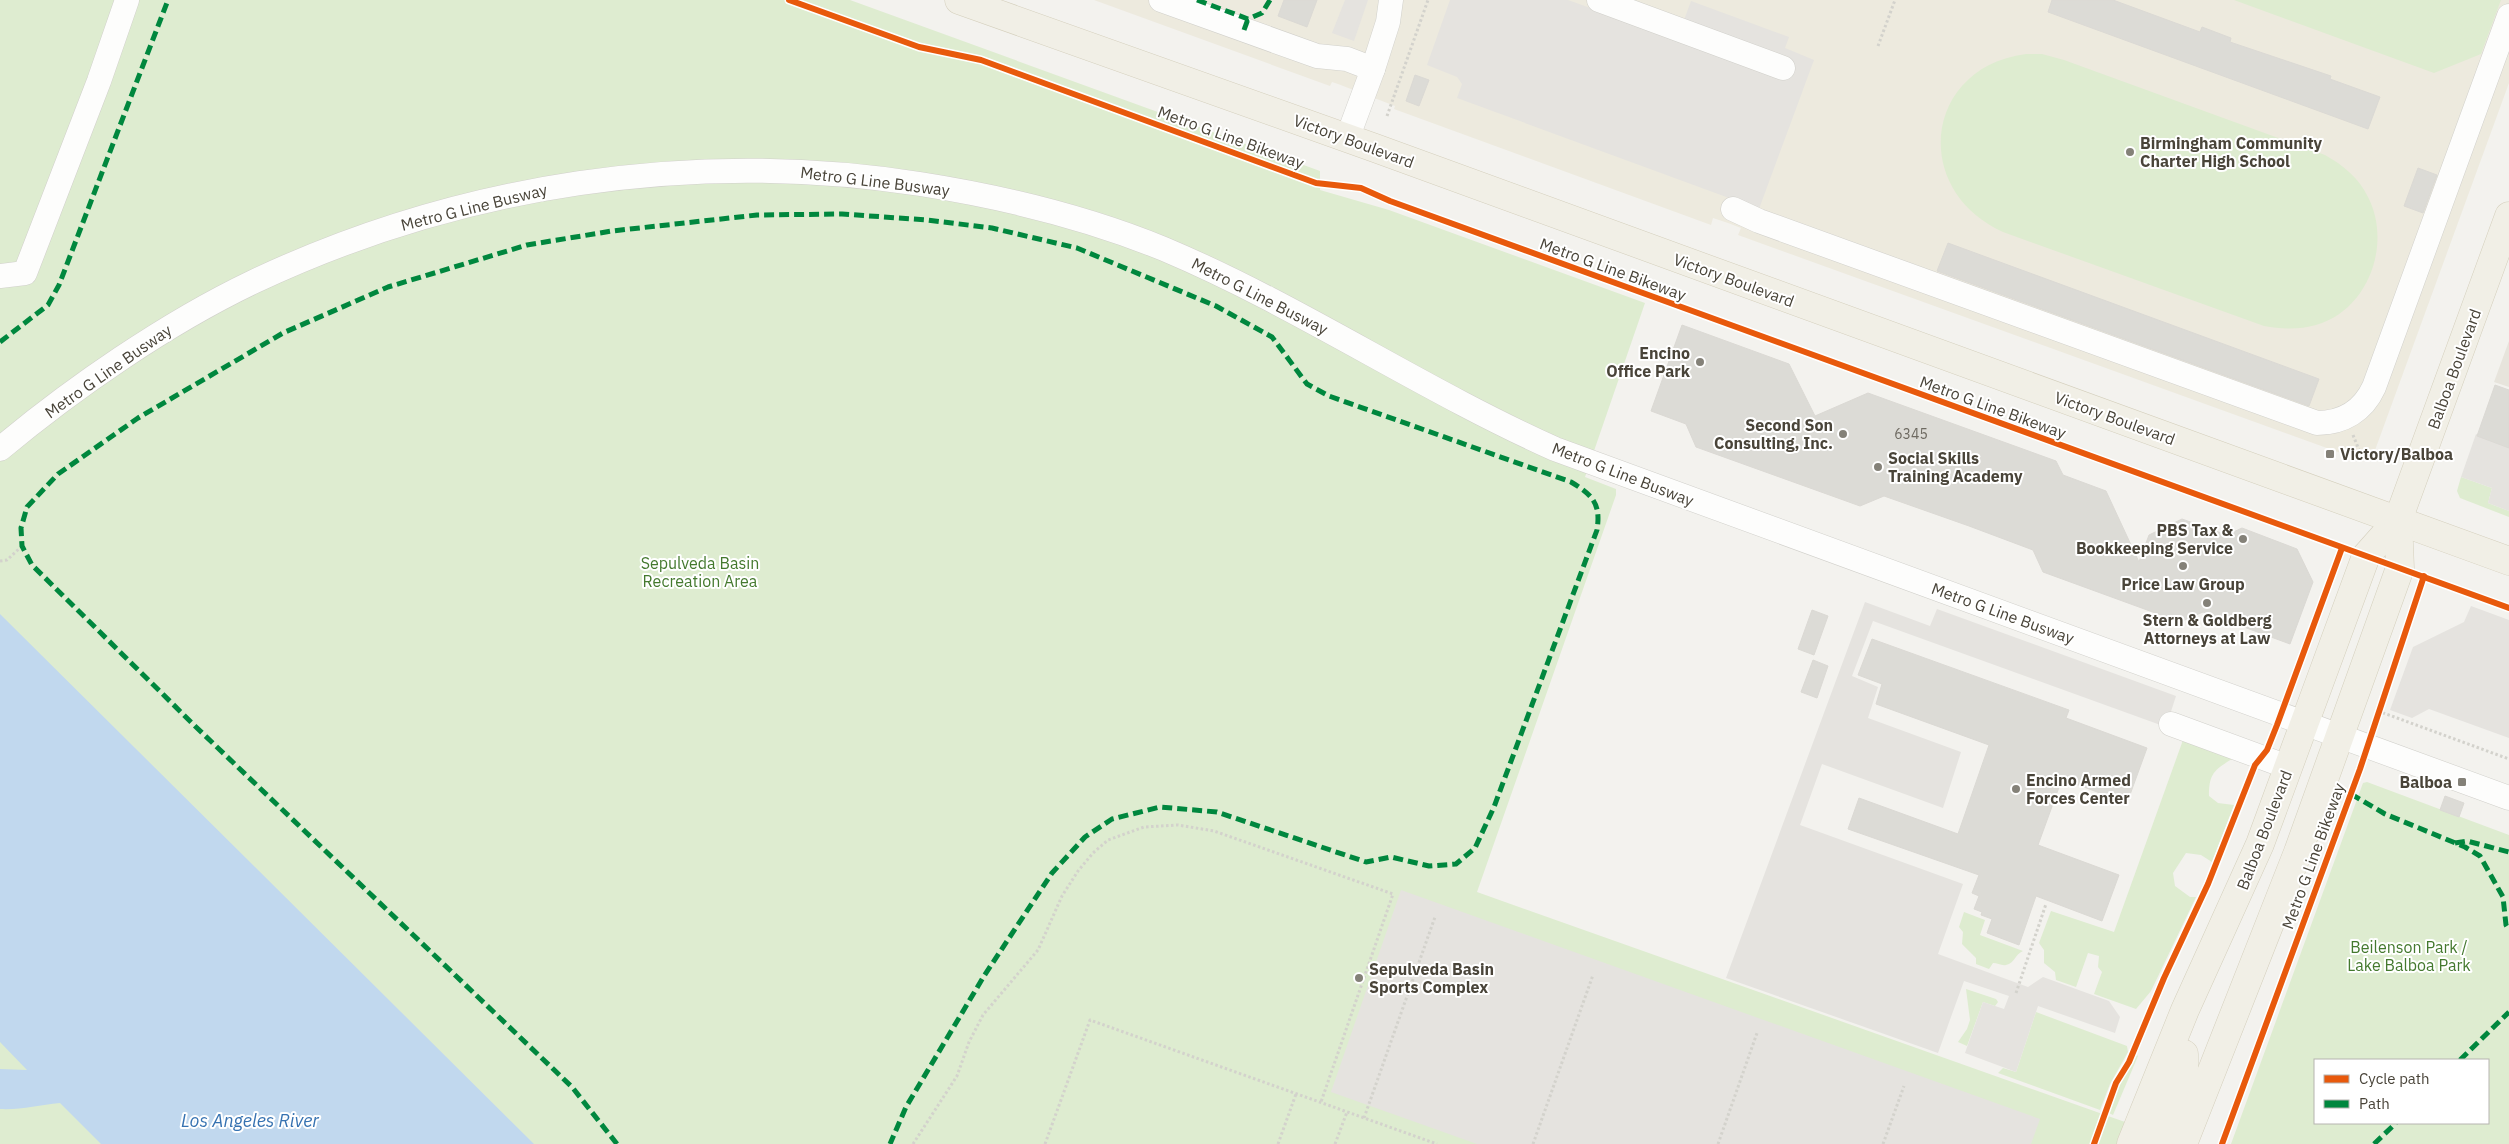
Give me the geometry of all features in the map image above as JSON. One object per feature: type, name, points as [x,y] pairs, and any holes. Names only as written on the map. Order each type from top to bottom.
[{"type":"main road","name":"Victory Boulevard","points":[[959,0],[1348,139],[2509,561]]},
{"type":"main road","name":"Balboa Boulevard","points":[[2144,1142],[2184,1010],[2246,879],[2366,556],[2398,520],[2508,220]]},
{"type":"main road","name":"Balboa Boulevard","points":[[2183,1144],[2298,852],[2400,568],[2398,520]]},
{"type":"main road","points":[[2144,1142],[2184,1068],[2184,1054]]},
{"type":"lane","points":[[0,276],[25,273],[99,81],[127,0]]},
{"type":"lane","points":[[1161,0],[1317,56],[1347,60],[1373,69]]},
{"type":"lane","points":[[1348,139],[1388,22],[1391,0]]},
{"type":"lane","points":[[1599,0],[1783,68]]},
{"type":"lane","points":[[1733,209],[1759,221],[2318,423],[2333,423],[2358,410],[2368,401],[2509,16]]},
{"type":"lane","name":"Metro G Line Busway","points":[[0,449],[95,378],[185,318],[253,282],[345,243],[437,213],[526,191],[648,174],[794,171],[881,179],[966,192],[1036,207],[1102,227],[1162,249],[1302,316],[1471,409],[1555,449],[2509,798]]},
{"type":"lane","points":[[2171,724],[2288,767]]},
{"type":"path","points":[[1387,116],[1428,0]]},
{"type":"path","points":[[1878,46],[1895,0]]},
{"type":"path","points":[[2346,416],[2359,450],[2355,463]]},
{"type":"path","points":[[0,561],[7,560],[22,546]]},
{"type":"path","points":[[2368,746],[2381,702]]},
{"type":"path","points":[[2378,711],[2509,759]]},
{"type":"path","points":[[913,1144],[957,1076],[969,1042],[983,1015],[1038,950],[1062,896],[1078,870],[1108,840],[1144,827],[1178,825],[1214,831],[1393,894],[1320,1102]]},
{"type":"path","points":[[2016,992],[2046,904]]},
{"type":"path","points":[[1364,1118],[1435,917]]},
{"type":"path","points":[[1533,1144],[1593,975]]},
{"type":"path","points":[[1045,1144],[1090,1020],[1437,1144]]},
{"type":"path","points":[[1718,1144],[1757,1033]]},
{"type":"path","points":[[1883,1144],[1904,1086]]},
{"type":"path","points":[[1278,1144],[1296,1094]]},
{"type":"path","points":[[1335,1144],[1347,1112]]},
{"type":"shaded area","name":"Birmingham Community Charter High School","points":[[1094,0],[2509,0],[2509,83],[2374,453],[2369,459],[2360,460],[1738,235],[1741,228],[1728,223],[1713,218],[1711,225],[1394,109],[1395,106],[1338,84],[1332,82],[1330,86]]},
{"type":"shaded area","points":[[1345,0],[1368,0],[1354,41],[1332,33]]},
{"type":"shaded area","points":[[1450,0],[1568,0],[1677,39],[1691,1],[1789,37],[1785,48],[1814,60],[1759,209],[1457,98],[1462,84],[1457,77],[1427,65]]},
{"type":"shaded area","points":[[2509,341],[2509,387],[2494,382]]},
{"type":"shaded area","points":[[2476,434],[2509,446],[2509,511],[2488,503],[2492,488],[2461,477]]},
{"type":"shaded area","points":[[1865,602],[1930,626],[1937,609],[2176,696],[2166,727],[1873,621],[1852,676],[1878,687],[1868,718],[1961,752],[1943,808],[1822,764],[1800,825],[1963,884],[1938,954],[2028,987],[2043,977],[2109,1001],[2120,1017],[2115,1033],[2038,1006],[2016,1072],[1965,1053],[1983,1002],[2004,1009],[2009,996],[1964,981],[1938,1053],[1726,978]]},
{"type":"shaded area","points":[[2471,606],[2509,620],[2509,738],[2429,709],[2412,718],[2390,710],[2413,647],[2464,622]]},
{"type":"shaded area","points":[[1401,890],[2040,1119],[2031,1144],[1477,1144],[1331,1092]]},
{"type":"green space","name":"Sepulveda Basin Recreation Area","points":[[0,0],[850,0],[1320,171],[1320,190],[1389,210],[1645,303],[1585,477],[1616,489],[1616,495],[1477,892],[2187,1144],[0,1144]]},
{"type":"green space","points":[[2234,0],[2501,0],[2481,54],[2434,73]]},
{"type":"green space","points":[[2026,54],[2042,54],[2064,60],[2325,155],[2338,163],[2360,184],[2368,197],[2375,215],[2377,234],[2376,254],[2371,273],[2362,290],[2350,305],[2334,317],[2316,325],[2303,328],[2264,326],[2003,232],[1973,213],[1953,188],[1943,161],[1941,132],[1949,105],[1966,81],[1992,64]]},
{"type":"green space","points":[[2461,477],[2492,488],[2488,503],[2509,511],[2509,517],[2460,498],[2457,491]]},
{"type":"green space","points":[[2183,740],[2232,759],[2214,773],[2210,782],[2209,796],[2218,803],[2234,805],[2212,862],[2201,855],[2186,853],[2173,873],[2175,886],[2190,897],[2196,897],[2151,991],[2136,1009],[2094,994],[2102,972],[2098,967],[2099,956],[2088,953],[2076,987],[2056,980],[2055,972],[2044,963],[2044,950],[2039,943],[2051,911],[2114,932]]},
{"type":"green space","name":"Beilenson Park / Lake Balboa Park","points":[[2367,782],[2509,835],[2509,1144],[2231,1144],[2363,783]]},
{"type":"green space","points":[[1964,912],[1985,920],[1980,935],[2023,951],[2006,965],[1993,963],[1989,969],[1976,964],[1976,958],[1962,944],[1963,932],[1959,927]]},
{"type":"green space","points":[[1966,989],[1996,999],[1998,1002],[1995,1006],[1983,1002],[1967,1046],[1958,1042],[1967,1029],[1970,1020]]},
{"type":"green space","points":[[2036,1012],[2127,1046],[2128,1052],[2110,1084],[2100,1110],[1998,1073],[2003,1068],[2016,1072]]},
{"type":"green space","points":[[2137,1055],[2113,1115],[2109,1113],[2120,1084]]},
{"type":"water","name":"Los Angeles River","points":[[0,614],[534,1144],[101,1144],[60,1103],[0,1109],[0,1069],[27,1070],[0,1042]]},
{"type":"building","points":[[1284,0],[1317,0],[1307,27],[1278,16]]},
{"type":"building","points":[[2052,0],[2113,0],[2200,32],[2202,27],[2231,38],[2230,42],[2331,76],[2330,79],[2380,97],[2368,129],[2048,12]]},
{"type":"building","points":[[1415,75],[1429,80],[1419,106],[1406,101]]},
{"type":"building","points":[[2418,168],[2437,175],[2423,213],[2404,206]]},
{"type":"building","points":[[1948,243],[2319,379],[2309,406],[1937,271]]},
{"type":"building","points":[[1682,325],[1789,364],[1815,416],[1868,393],[2056,461],[2063,475],[2106,491],[2139,562],[2149,535],[2182,519],[2227,535],[2242,528],[2297,549],[2313,582],[2290,644],[2203,612],[2180,622],[2043,572],[2033,550],[1969,526],[1884,496],[1860,506],[1696,447],[1686,424],[1651,411]]},
{"type":"building","points":[[2495,385],[2509,390],[2509,448],[2477,436]]},
{"type":"building","points":[[1812,610],[1828,616],[1814,655],[1798,649]]},
{"type":"building","name":"Encino Armed Forces Center","points":[[1872,639],[2069,710],[2066,718],[2147,748],[2127,803],[2062,779],[2038,845],[2119,875],[2102,921],[2036,896],[2019,945],[1987,933],[1992,919],[1981,915],[1982,912],[1974,909],[1979,896],[1972,893],[1979,875],[1848,829],[1859,798],[1958,834],[1989,745],[1876,704],[1882,684],[1858,675]]},
{"type":"building","points":[[1813,660],[1828,666],[1817,698],[1801,692]]},
{"type":"building","points":[[2445,796],[2464,803],[2459,817],[2440,810]]},
{"type":"marked path","points":[[0,342],[48,305],[59,285],[168,0]]},
{"type":"marked path","points":[[1197,0],[1248,19],[1262,13],[1270,0]]},
{"type":"marked path","points":[[1244,30],[1248,19]]},
{"type":"marked path","points":[[617,1144],[572,1087],[196,727],[32,565],[22,546],[21,528],[27,507],[58,474],[138,418],[283,333],[388,287],[527,245],[612,231],[757,215],[842,214],[927,220],[992,228],[1077,248],[1216,306],[1272,337],[1307,384],[1329,396],[1571,482],[1590,496],[1598,513],[1597,530],[1494,807],[1475,848],[1456,864],[1429,866],[1391,857],[1366,862],[1217,812],[1160,807],[1112,819],[1085,837],[1052,873],[984,976],[906,1107],[890,1144]]},
{"type":"marked path","points":[[2351,794],[2385,814],[2465,847],[2480,856],[2503,897],[2506,925],[2509,930]]},
{"type":"marked path","points":[[2455,843],[2467,841],[2509,852]]},
{"type":"marked path","points":[[2461,1059],[2509,1012]]},
{"type":"marked path","points":[[2374,1144],[2395,1124]]},
{"type":"cycle path","name":"Metro G Line Bikeway","points":[[789,0],[919,47],[981,60],[1316,183],[1361,188],[1390,201],[2509,608]]},
{"type":"cycle path","points":[[2094,1144],[2116,1083],[2129,1062],[2164,978],[2208,884],[2255,765],[2267,750],[2342,548]]},
{"type":"cycle path","name":"Metro G Line Bikeway","points":[[2222,1144],[2360,769],[2424,576]]},
{"type":"place","name":"Birmingham Community Charter High School","points":[[2130,152]]},
{"type":"place","name":"Encino Office Park","points":[[1700,362]]},
{"type":"place","name":"Second Son Consulting, Inc.","points":[[1843,434]]},
{"type":"place","name":"Victory/Balboa","points":[[2330,454]]},
{"type":"place","name":"Social Skills Training Academy","points":[[1878,467]]},
{"type":"place","name":"PBS Tax & Bookkeeping Service","points":[[2243,539]]},
{"type":"place","name":"Price Law Group","points":[[2183,566]]},
{"type":"place","name":"Stern & Goldberg Attorneys at Law","points":[[2207,603]]},
{"type":"place","name":"Balboa","points":[[2462,782]]},
{"type":"place","name":"Encino Armed Forces Center","points":[[2016,789]]},
{"type":"place","name":"Sepulveda Basin Sports Complex","points":[[1359,978]]}]
